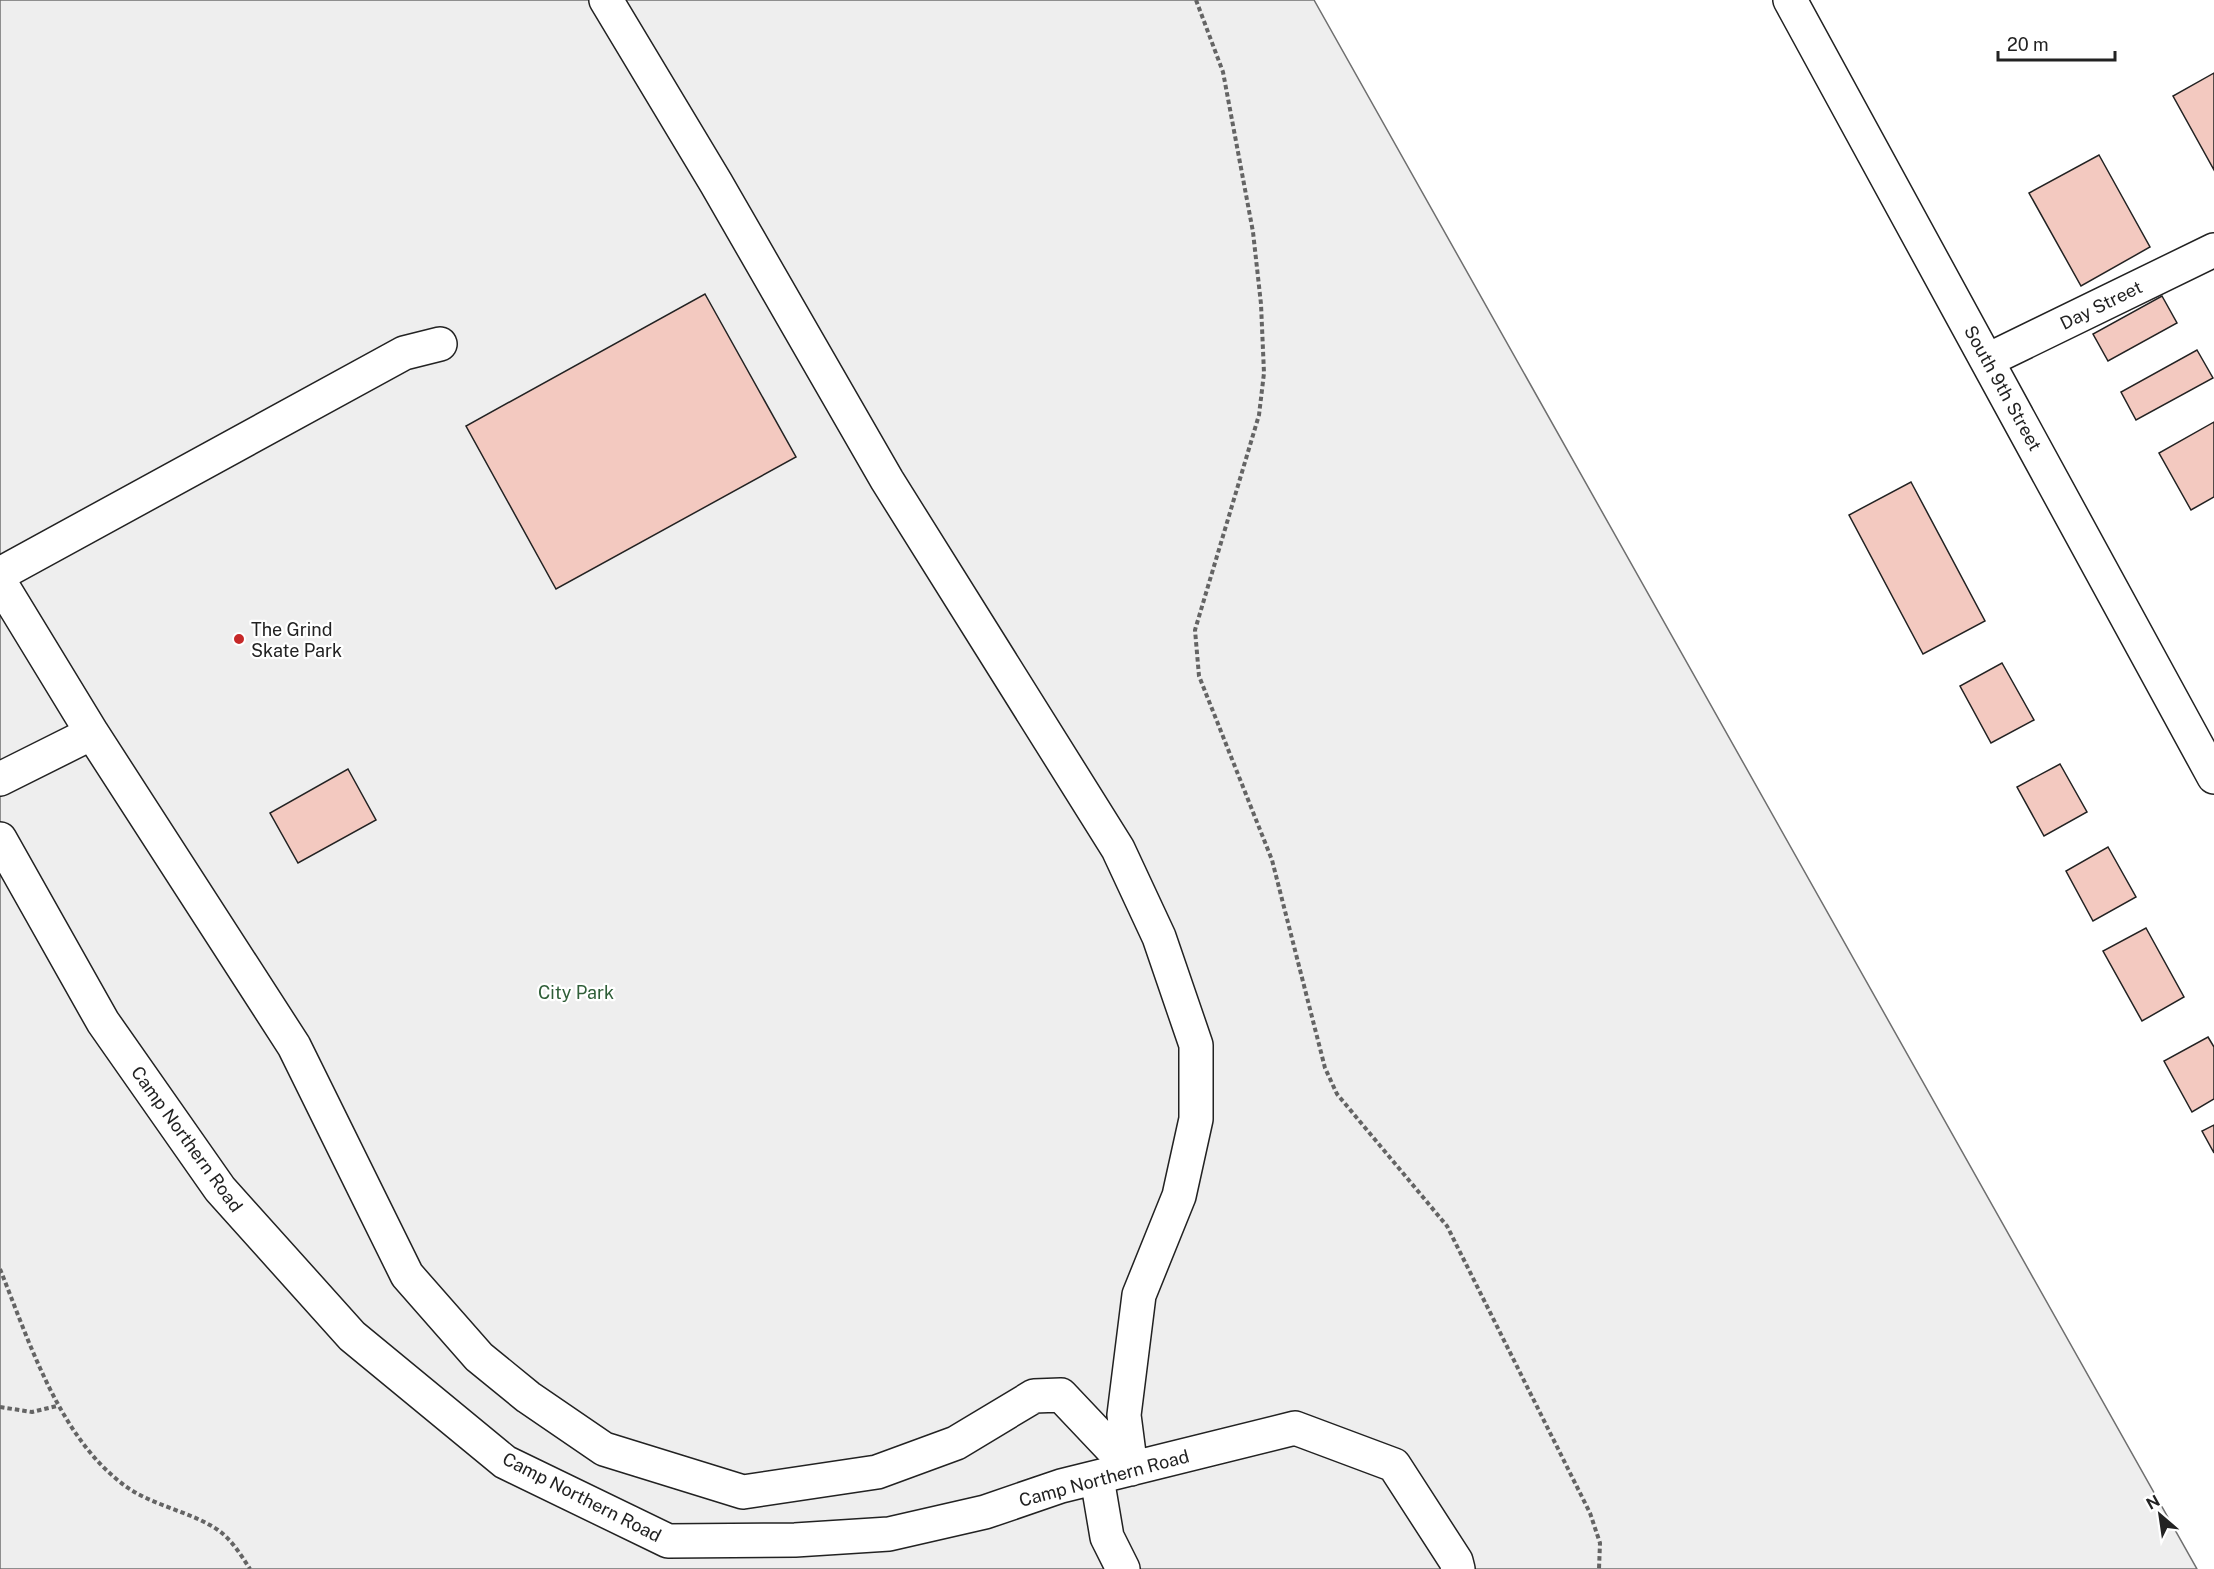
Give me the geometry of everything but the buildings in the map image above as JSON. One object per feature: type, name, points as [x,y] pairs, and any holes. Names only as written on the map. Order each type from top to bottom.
[{"type":"street","points":[[606,0],[716,183],[887,480],[1118,849],[1159,937],[1196,1045],[1196,1119],[1179,1196],[1139,1295],[1124,1415],[1131,1469]]},
{"type":"street","name":"South 9th Street","points":[[1790,0],[2214,777]]},
{"type":"street","name":"Day Street","points":[[1988,360],[2214,250]]},
{"type":"street","points":[[0,574],[404,353],[440,344]]},
{"type":"street","points":[[0,582],[92,733],[294,1046],[407,1275],[479,1357],[528,1397],[603,1449],[742,1492],[877,1472],[956,1443],[1035,1396],[1061,1395],[1131,1469]]},
{"type":"street","points":[[0,779],[92,733]]},
{"type":"street","name":"Camp Northern Road","points":[[0,838],[103,1022],[220,1189],[352,1336],[505,1462],[668,1541],[795,1540],[889,1534],[985,1512],[1060,1486],[1295,1428],[1394,1465],[1456,1561],[1458,1569]]},
{"type":"street","points":[[1097,1478],[1107,1537],[1123,1569]]},
{"type":"path","points":[[1196,0],[1223,72],[1253,232],[1261,304],[1264,373],[1256,427],[1195,630],[1199,676],[1272,860],[1324,1068],[1337,1094],[1447,1226],[1590,1513],[1600,1543],[1599,1569]]},
{"type":"path","points":[[0,1269],[57,1406],[103,1466],[123,1485],[147,1499],[218,1530],[232,1543],[250,1569]]},
{"type":"path","points":[[0,1407],[32,1412],[57,1406]]},
{"type":"green space","name":"City Park","points":[[0,0],[1314,0],[2197,1569],[0,1569]]},
{"type":"place","name":"The Grind Skate Park","points":[[239,639]]}]
